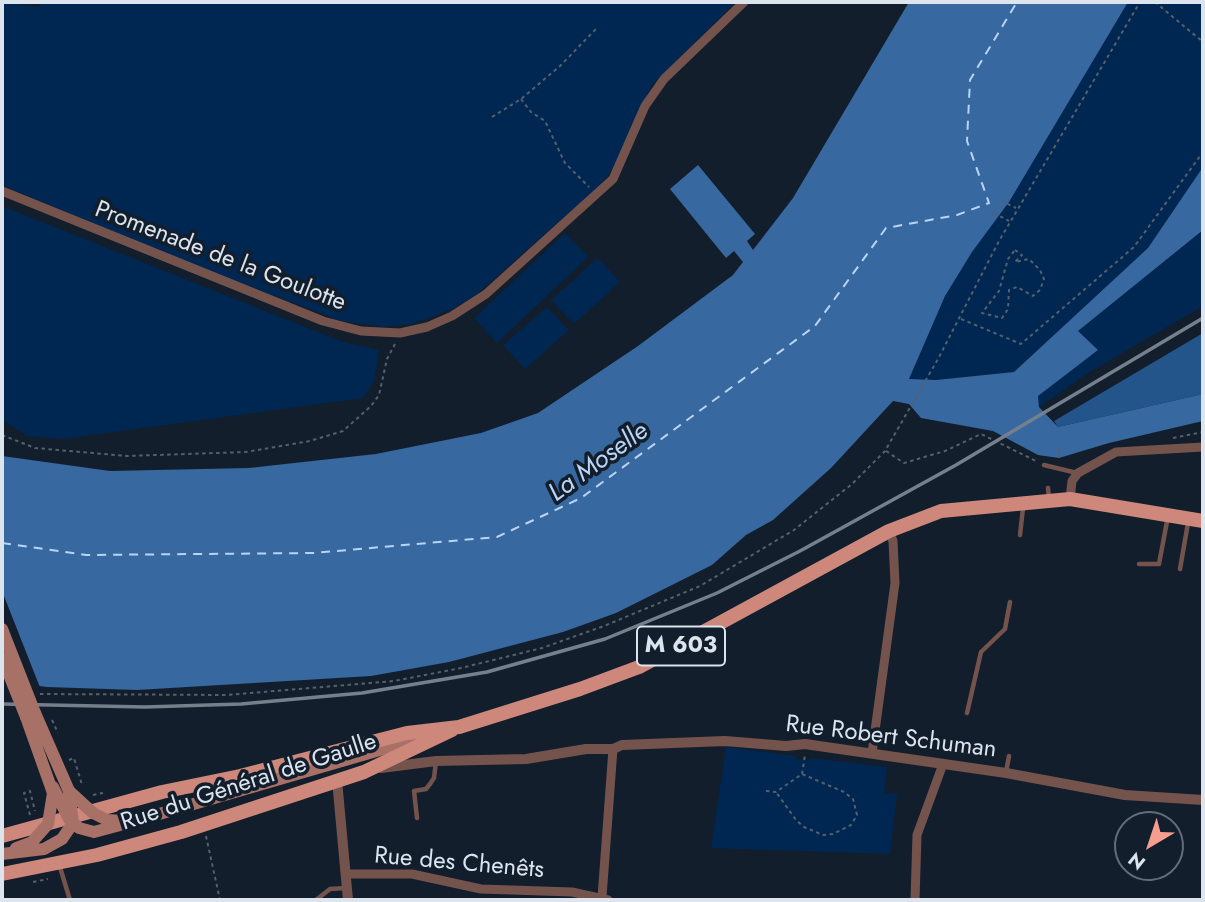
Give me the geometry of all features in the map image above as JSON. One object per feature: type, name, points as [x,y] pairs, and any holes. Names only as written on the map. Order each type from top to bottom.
[{"type":"main road","name":"Rue du Général de Gaulle","points":[[53,864],[204,825],[364,772],[459,727],[580,689],[639,667],[889,531],[942,511],[1023,501],[1049,494],[1196,520]]},
{"type":"main road","points":[[2,629],[69,791],[73,823],[62,839],[44,849],[2,854]]},
{"type":"main road","points":[[2,657],[53,787],[73,823],[94,832],[459,727]]},
{"type":"main road","name":"Rue du Général de Gaulle","points":[[105,807],[407,733],[459,727]]},
{"type":"main road","points":[[2,854],[32,842],[48,824],[53,787]]},
{"type":"main road","points":[[69,791],[93,813],[114,821],[135,821]]},
{"type":"main road","name":"M 603","points":[[2,836],[105,807]]},
{"type":"main road","name":"M 603","points":[[2,874],[53,864]]},
{"type":"street","name":"Promenade de la Goulotte","points":[[2,191],[323,321],[361,331],[400,333],[427,327],[473,304],[613,179],[645,106],[664,79],[744,2]]},
{"type":"street","points":[[1070,499],[1072,481],[1078,473],[1116,452],[1203,447]]},
{"type":"street","points":[[873,753],[895,583],[893,541],[889,531]]},
{"type":"street","name":"Rue Robert Schuman","points":[[364,772],[436,761],[526,759],[586,748],[613,749],[622,745],[725,741],[786,746],[805,744],[943,764],[956,763],[1125,795],[1203,800]]},
{"type":"street","points":[[599,898],[613,749]]},
{"type":"street","points":[[915,900],[917,835],[943,764]]},
{"type":"street","points":[[337,780],[347,894]]},
{"type":"street","name":"Rue des Chenêts","points":[[346,874],[412,874],[499,891],[599,898]]},
{"type":"lane","points":[[1044,465],[1078,473]]},
{"type":"lane","points":[[1020,534],[1023,501]]},
{"type":"lane","points":[[1139,564],[1159,564],[1168,515]]},
{"type":"lane","points":[[1180,569],[1196,520]]},
{"type":"lane","points":[[967,713],[981,652],[1005,629],[1010,602]]},
{"type":"lane","points":[[1006,772],[1009,756]]},
{"type":"lane","points":[[417,818],[414,791],[426,789],[435,778],[436,761]]},
{"type":"lane","points":[[53,864],[70,900]]},
{"type":"lane","points":[[316,900],[330,889],[347,894]]},
{"type":"path","points":[[38,694],[177,696],[309,689],[394,681],[542,648],[700,586],[813,517],[886,451],[1017,209],[1140,2]]},
{"type":"path","points":[[1155,2],[1203,42]]},
{"type":"path","points":[[492,117],[521,99],[561,66],[596,29]]},
{"type":"path","points":[[521,99],[531,112],[545,121],[565,163],[597,195]]},
{"type":"path","points":[[960,318],[1021,344],[1134,247],[1203,152]]},
{"type":"path","points":[[1001,201],[1017,209]]},
{"type":"path","points":[[994,213],[1010,222]]},
{"type":"path","points":[[1015,250],[1020,250],[1023,255],[1015,262],[1029,259],[1040,270],[1044,279],[1040,290],[1033,296],[1017,287],[1009,290],[1008,309],[1002,318],[982,313],[999,291],[1008,259],[1015,250]]},
{"type":"path","points":[[2,435],[35,448],[127,456],[246,452],[329,436],[356,422],[380,395],[387,359],[400,333]]},
{"type":"path","points":[[886,451],[904,463],[945,451],[976,435],[985,434],[1044,465]]},
{"type":"path","points":[[1059,447],[1059,458]]},
{"type":"path","points":[[50,721],[53,720],[61,740]]},
{"type":"path","points":[[766,791],[776,792],[802,774],[805,744]]},
{"type":"path","points":[[68,760],[74,758],[82,784]]},
{"type":"path","points":[[776,792],[796,820],[814,832],[833,834],[851,825],[857,815],[853,799],[802,774]]},
{"type":"path","points":[[30,816],[24,793],[30,791],[37,820]]},
{"type":"path","points":[[86,797],[102,793],[105,807]]},
{"type":"path","points":[[204,825],[220,900]]},
{"type":"shaded area","points":[[2,2],[40,7],[41,2],[736,2],[652,85],[616,165],[601,184],[477,294],[452,309],[413,324],[384,327],[341,321],[193,265],[2,185]]},
{"type":"shaded area","points":[[1128,2],[1203,2],[1203,167],[1148,248],[1014,372],[936,380],[909,379],[945,296],[972,252],[1009,202]]},
{"type":"shaded area","points":[[2,206],[343,342],[379,350],[374,381],[363,398],[62,439],[27,436],[2,420]]},
{"type":"shaded area","points":[[1203,230],[1203,306],[1088,373],[1039,407],[1038,395],[1098,350],[1078,331]]},
{"type":"shaded area","points":[[565,233],[588,257],[497,343],[474,318]]},
{"type":"shaded area","points":[[598,258],[620,282],[574,324],[551,300]]},
{"type":"shaded area","points":[[547,307],[569,330],[525,369],[503,345]]},
{"type":"shaded area","points":[[1203,333],[1203,394],[1058,427],[1054,421]]},
{"type":"shaded area","points":[[726,747],[796,756],[796,759],[810,761],[810,758],[887,767],[884,793],[897,794],[890,854],[711,848]]},
{"type":"water","name":"La Moselle","points":[[909,2],[1128,2],[1009,202],[972,252],[945,296],[909,379],[936,380],[1014,372],[1148,248],[1203,167],[1203,230],[1078,331],[1098,350],[1038,396],[1039,407],[1058,427],[1203,394],[1203,421],[1059,458],[1038,455],[993,431],[921,418],[909,404],[893,401],[831,468],[773,520],[746,535],[712,565],[616,613],[563,632],[449,662],[371,676],[137,690],[47,687],[2,681],[2,456],[110,471],[249,468],[376,454],[481,433],[538,413],[638,346],[733,275],[743,262],[734,251],[726,258],[670,189],[698,165],[755,234],[747,241],[753,250],[793,198]]},
{"type":"pier","points":[[2,591],[41,690],[2,685]]},
{"type":"ferry route","points":[[2,543],[86,555],[313,553],[497,537],[581,498],[815,326],[886,228],[957,215],[989,203],[967,141],[970,80],[1017,2]]},
{"type":"railway","points":[[2,704],[145,707],[241,704],[362,693],[487,672],[605,639],[717,593],[800,551],[956,465],[1203,318]]}]
